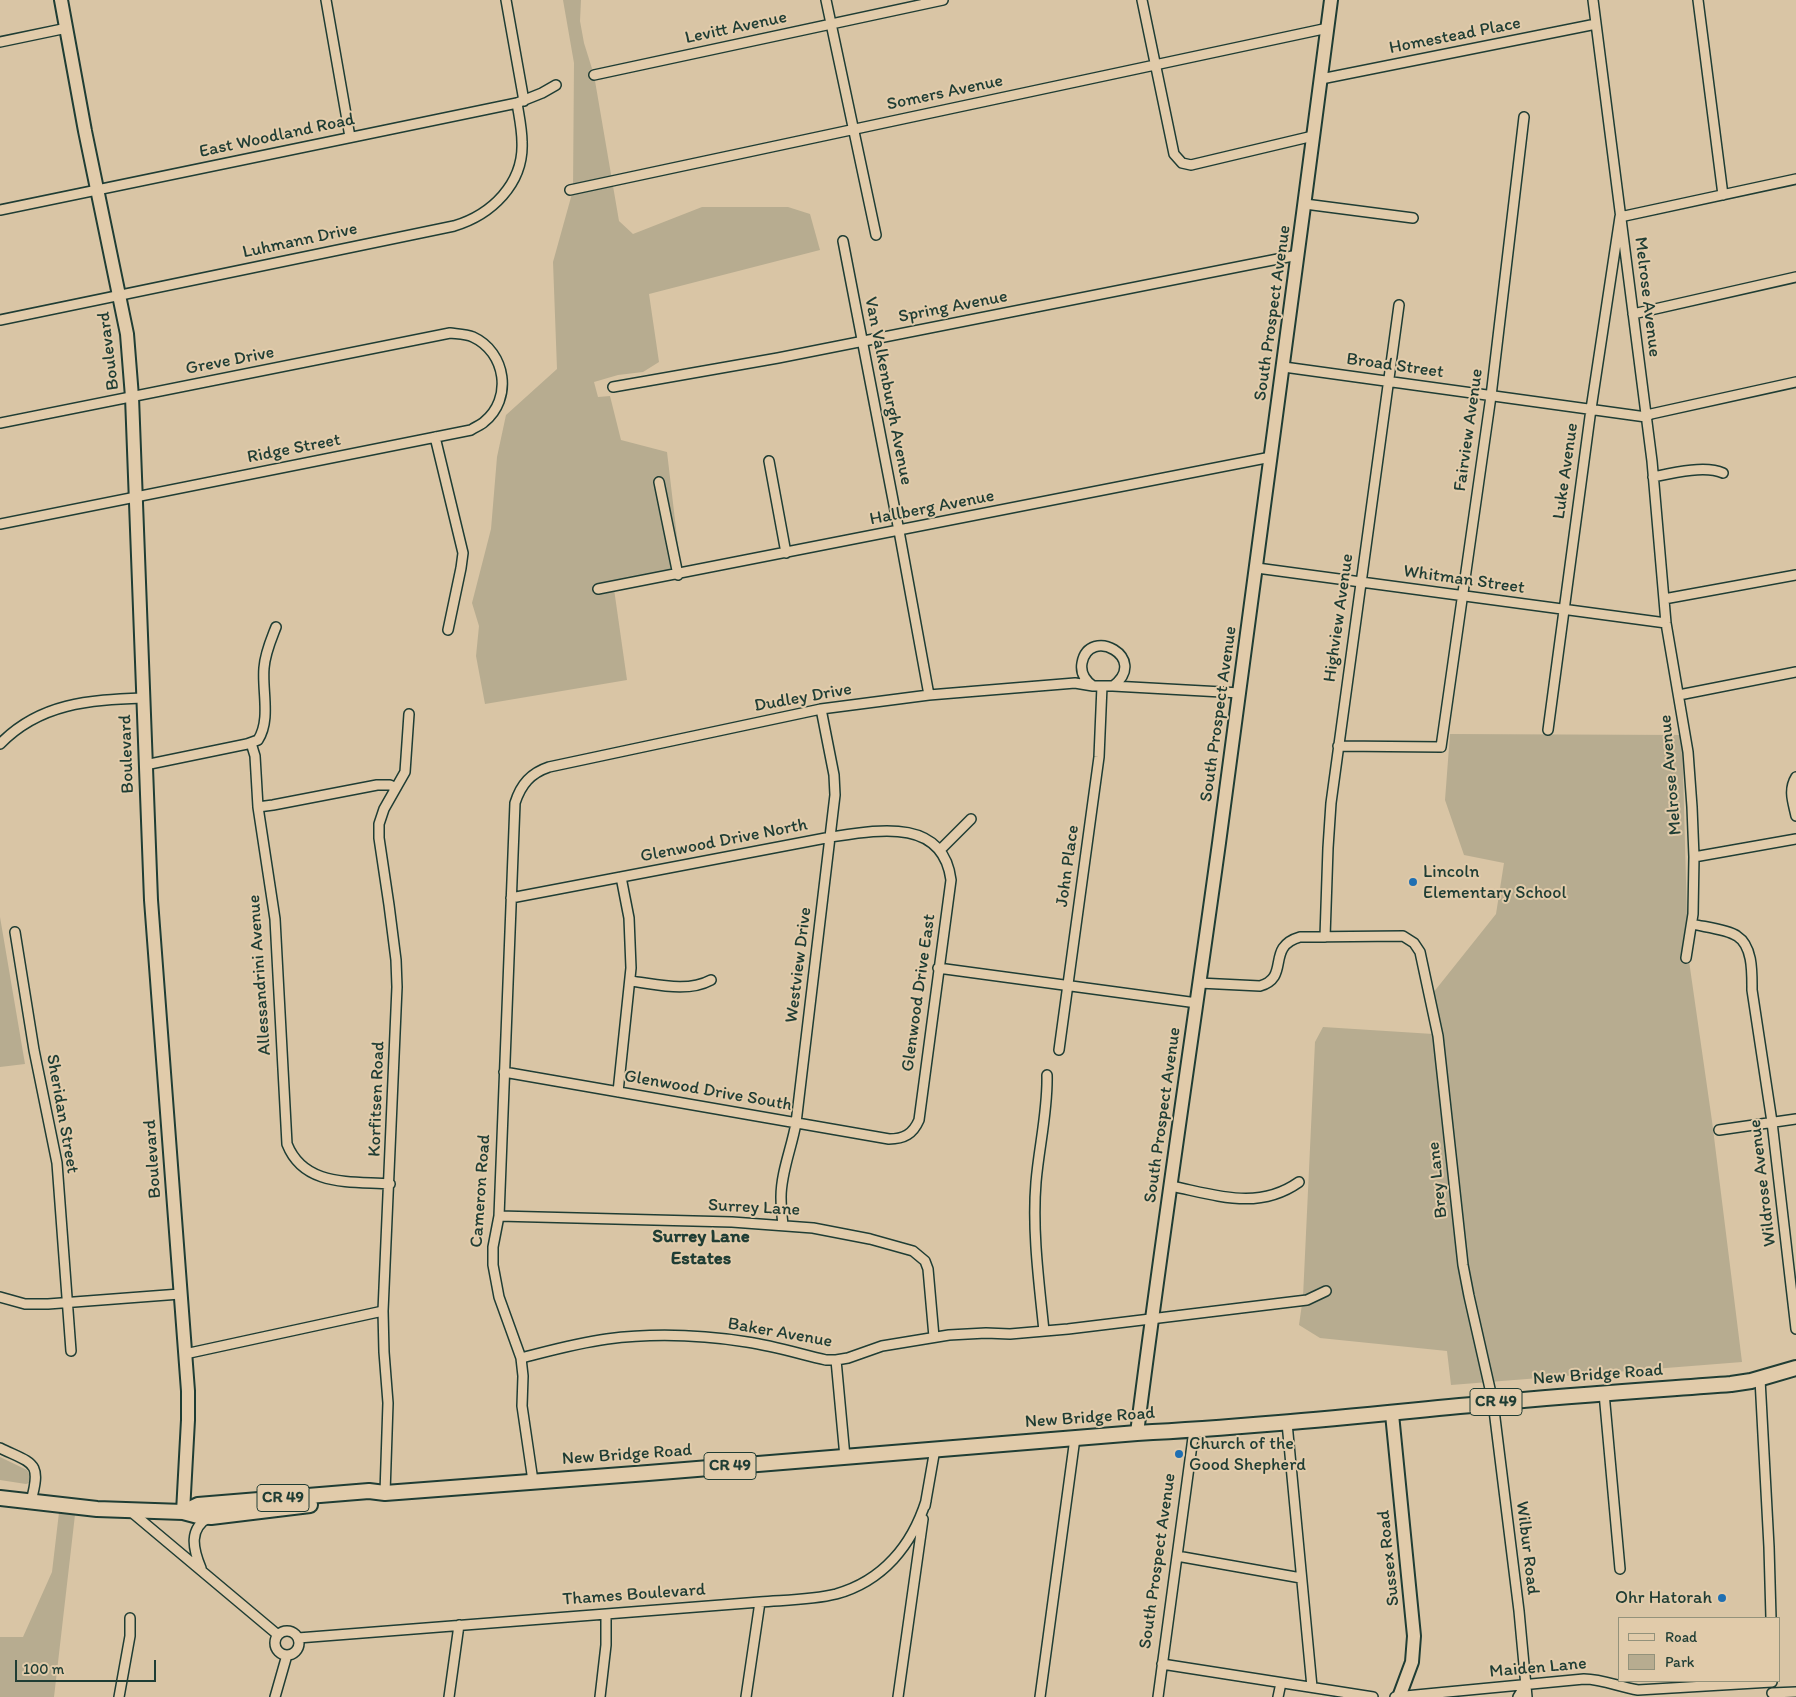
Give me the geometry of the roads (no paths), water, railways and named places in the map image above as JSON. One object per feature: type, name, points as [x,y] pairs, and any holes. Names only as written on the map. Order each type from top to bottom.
[{"type":"main road","name":"New Bridge Road","points":[[129,1510],[183,1512],[211,1517],[370,1497],[385,1493],[935,1450],[1137,1432],[1194,1430],[1392,1414],[1493,1402],[1731,1384],[1760,1379],[1796,1368]]},
{"type":"main road","name":"New Bridge Road","points":[[183,1512],[198,1505],[369,1491],[385,1493]]},
{"type":"main road","points":[[0,1498],[31,1501]]},
{"type":"main road","name":"CR 49","points":[[31,1501],[129,1510]]},
{"type":"street","name":"Boulevard","points":[[61,0],[128,346],[132,397],[145,765],[154,946],[185,1354],[188,1420],[183,1512]]},
{"type":"street","points":[[326,0],[350,137]]},
{"type":"street","name":"Luhmann Drive","points":[[0,320],[454,226],[470,221],[495,204],[514,180],[522,156],[520,102],[506,0]]},
{"type":"street","points":[[826,0],[876,235]]},
{"type":"street","name":"Levitt Avenue","points":[[594,75],[943,0]]},
{"type":"street","points":[[1142,0],[1174,154],[1182,163],[1191,165],[1313,136]]},
{"type":"street","name":"South Prospect Avenue","points":[[1137,1432],[1151,1319],[1257,568],[1331,0]]},
{"type":"street","name":"Melrose Avenue","points":[[1593,0],[1646,417],[1666,623],[1688,761],[1694,857],[1692,924],[1686,958]]},
{"type":"street","points":[[1698,0],[1723,195]]},
{"type":"street","name":"Homestead Place","points":[[1320,79],[1596,24]]},
{"type":"street","points":[[0,42],[66,28]]},
{"type":"street","name":"Somers Avenue","points":[[570,190],[1328,28]]},
{"type":"street","name":"East Woodland Road","points":[[0,210],[520,102],[556,85]]},
{"type":"street","name":"Fairview Avenue","points":[[1338,746],[1441,747],[1491,396],[1524,117]]},
{"type":"street","points":[[1620,217],[1796,179]]},
{"type":"street","points":[[1305,204],[1413,218]]},
{"type":"street","name":"Luke Avenue","points":[[1548,730],[1591,409],[1620,217]]},
{"type":"street","name":"Van Valkenburgh Avenue","points":[[843,241],[929,695]]},
{"type":"street","name":"Spring Avenue","points":[[614,387],[862,341],[1298,255]]},
{"type":"street","points":[[1633,314],[1796,277]]},
{"type":"street","name":"Highview Avenue","points":[[1325,937],[1328,848],[1338,746],[1399,305]]},
{"type":"street","name":"Greve Drive","points":[[0,423],[450,333],[466,335]]},
{"type":"street","name":"Ridge Street","points":[[0,524],[471,430],[484,422],[494,412],[502,394],[503,378],[492,350],[473,337],[466,335]]},
{"type":"street","name":"Broad Street","points":[[1284,367],[1646,417]]},
{"type":"street","points":[[1646,417],[1651,414],[1796,382]]},
{"type":"street","points":[[435,437],[463,553],[448,630]]},
{"type":"street","name":"Hallberg Avenue","points":[[598,589],[678,575],[1272,457]]},
{"type":"street","points":[[769,461],[786,553]]},
{"type":"street","points":[[1653,477],[1696,470],[1722,473]]},
{"type":"street","points":[[660,482],[678,575]]},
{"type":"street","name":"Whitman Street","points":[[1257,568],[1666,623]]},
{"type":"street","points":[[1664,599],[1796,575]]},
{"type":"street","points":[[145,765],[258,740],[265,726],[265,658],[276,627]]},
{"type":"street","points":[[1098,686],[1084,676],[1082,662],[1089,650],[1103,646],[1116,650],[1124,663],[1122,676],[1112,686]]},
{"type":"street","points":[[1679,696],[1796,672]]},
{"type":"street","name":"Dudley Drive","points":[[525,782],[549,767],[821,709],[929,695],[1075,683],[1098,686],[1240,692]]},
{"type":"street","name":"John Place","points":[[1059,1050],[1100,757],[1098,686]]},
{"type":"street","points":[[0,744],[30,721],[62,706],[83,702],[143,698]]},
{"type":"street","name":"Westview Drive","points":[[783,1225],[781,1196],[783,1177],[796,1123],[835,795],[834,775],[821,709]]},
{"type":"street","name":"Korfitsen Road","points":[[385,1493],[388,1403],[383,1311],[390,1184],[397,987],[390,905],[379,838],[379,824],[384,809],[405,772],[409,714]]},
{"type":"street","name":"Allessandrini Avenue","points":[[251,743],[255,756],[258,807],[275,919],[287,1144],[297,1162],[322,1178],[390,1184]]},
{"type":"street","points":[[1796,778],[1791,792],[1796,816]]},
{"type":"street","name":"Cameron Road","points":[[525,782],[518,793],[515,803],[499,1216],[493,1247],[493,1264],[498,1297],[521,1358],[523,1376],[522,1406],[534,1481]]},
{"type":"street","points":[[258,807],[377,785],[390,785],[396,788]]},
{"type":"street","points":[[940,850],[971,818]]},
{"type":"street","name":"Glenwood Drive North","points":[[511,898],[831,837],[874,832],[902,832],[923,836],[940,850]]},
{"type":"street","points":[[1694,857],[1796,839]]},
{"type":"street","name":"Glenwood Drive East","points":[[906,1136],[916,1127],[919,1120],[951,880],[949,869],[940,850]]},
{"type":"street","points":[[618,1092],[630,981],[631,943],[629,918],[621,877]]},
{"type":"street","name":"Wildrose Avenue","points":[[1692,924],[1730,932],[1743,941],[1747,948],[1772,1122],[1796,1329]]},
{"type":"street","name":"Sheridan Street","points":[[15,932],[36,1059],[57,1162],[71,1351]]},
{"type":"street","name":"Brey Lane","points":[[1325,937],[1403,936],[1414,943],[1420,952],[1438,1036],[1464,1272],[1493,1402]]},
{"type":"street","points":[[1199,983],[1260,986],[1267,984],[1276,974],[1278,958],[1286,944],[1300,937],[1325,937]]},
{"type":"street","points":[[938,968],[1197,1002]]},
{"type":"street","points":[[630,981],[685,987],[697,986],[711,980]]},
{"type":"street","name":"Glenwood Drive South","points":[[504,1072],[889,1139],[906,1136]]},
{"type":"street","points":[[1044,1331],[1036,1230],[1036,1181],[1047,1097],[1047,1075]]},
{"type":"street","points":[[1718,1130],[1796,1119]]},
{"type":"street","points":[[1171,1186],[1239,1199],[1252,1199],[1265,1198],[1279,1193],[1298,1182]]},
{"type":"street","name":"Surrey Lane","points":[[499,1216],[783,1225],[870,1239],[913,1251],[925,1261],[928,1269],[934,1337]]},
{"type":"street","name":"Baker Avenue","points":[[521,1358],[607,1339],[664,1336],[748,1342],[826,1360],[836,1360],[848,1358],[882,1346],[934,1337],[986,1333],[1010,1334],[1151,1319],[1308,1300],[1326,1291]]},
{"type":"street","points":[[0,1297],[25,1304],[67,1303],[180,1294]]},
{"type":"street","points":[[185,1354],[383,1311]]},
{"type":"street","points":[[836,1360],[844,1457]]},
{"type":"street","points":[[1760,1379],[1771,1617]]},
{"type":"street","points":[[1604,1393],[1620,1569]]},
{"type":"street","name":"Wilbur Road","points":[[1493,1402],[1519,1611],[1527,1697]]},
{"type":"street","name":"Sussex Road","points":[[1392,1414],[1414,1636],[1412,1662],[1398,1697]]},
{"type":"street","points":[[1286,1422],[1312,1687]]},
{"type":"street","name":"South Prospect Avenue","points":[[1158,1697],[1194,1430]]},
{"type":"street","points":[[1040,1697],[1075,1438]]},
{"type":"street","points":[[0,1448],[31,1463],[35,1470],[36,1480],[31,1501]]},
{"type":"street","points":[[898,1697],[935,1450]]},
{"type":"street","name":"Thames Boulevard","points":[[298,1638],[830,1595],[854,1588],[882,1571],[903,1549],[920,1519],[926,1501]]},
{"type":"street","points":[[129,1510],[278,1635]]},
{"type":"street","points":[[202,1571],[194,1551],[195,1536],[203,1521],[211,1517]]},
{"type":"street","points":[[1177,1556],[1301,1578]]},
{"type":"street","points":[[746,1697],[760,1602]]},
{"type":"street","points":[[600,1697],[606,1645],[606,1614]]},
{"type":"street","points":[[120,1697],[130,1636],[130,1618]]},
{"type":"street","points":[[449,1697],[459,1625]]},
{"type":"street","points":[[288,1631],[295,1634],[298,1638],[299,1644],[296,1651],[287,1655],[282,1654],[276,1648],[275,1640],[278,1635],[288,1631]]},
{"type":"street","points":[[275,1697],[287,1655]]},
{"type":"street","points":[[1162,1664],[1373,1697]]},
{"type":"street","name":"Maiden Lane","points":[[1398,1697],[1596,1679],[1638,1690],[1757,1682]]},
{"type":"street","points":[[1772,1682],[1772,1695],[1796,1692]]},
{"type":"street","points":[[1278,1697],[1281,1683]]},
{"type":"street","points":[[1518,1697],[1526,1684]]},
{"type":"place","name":"Lincoln Elementary School","points":[[1413,882]]},
{"type":"place","name":"Church of the Good Shepherd","points":[[1179,1454]]},
{"type":"place","name":"Ohr Hatorah","points":[[1722,1598]]},
{"type":"district","name":"Surrey Lane Estates","points":[[701,1248]]}]
